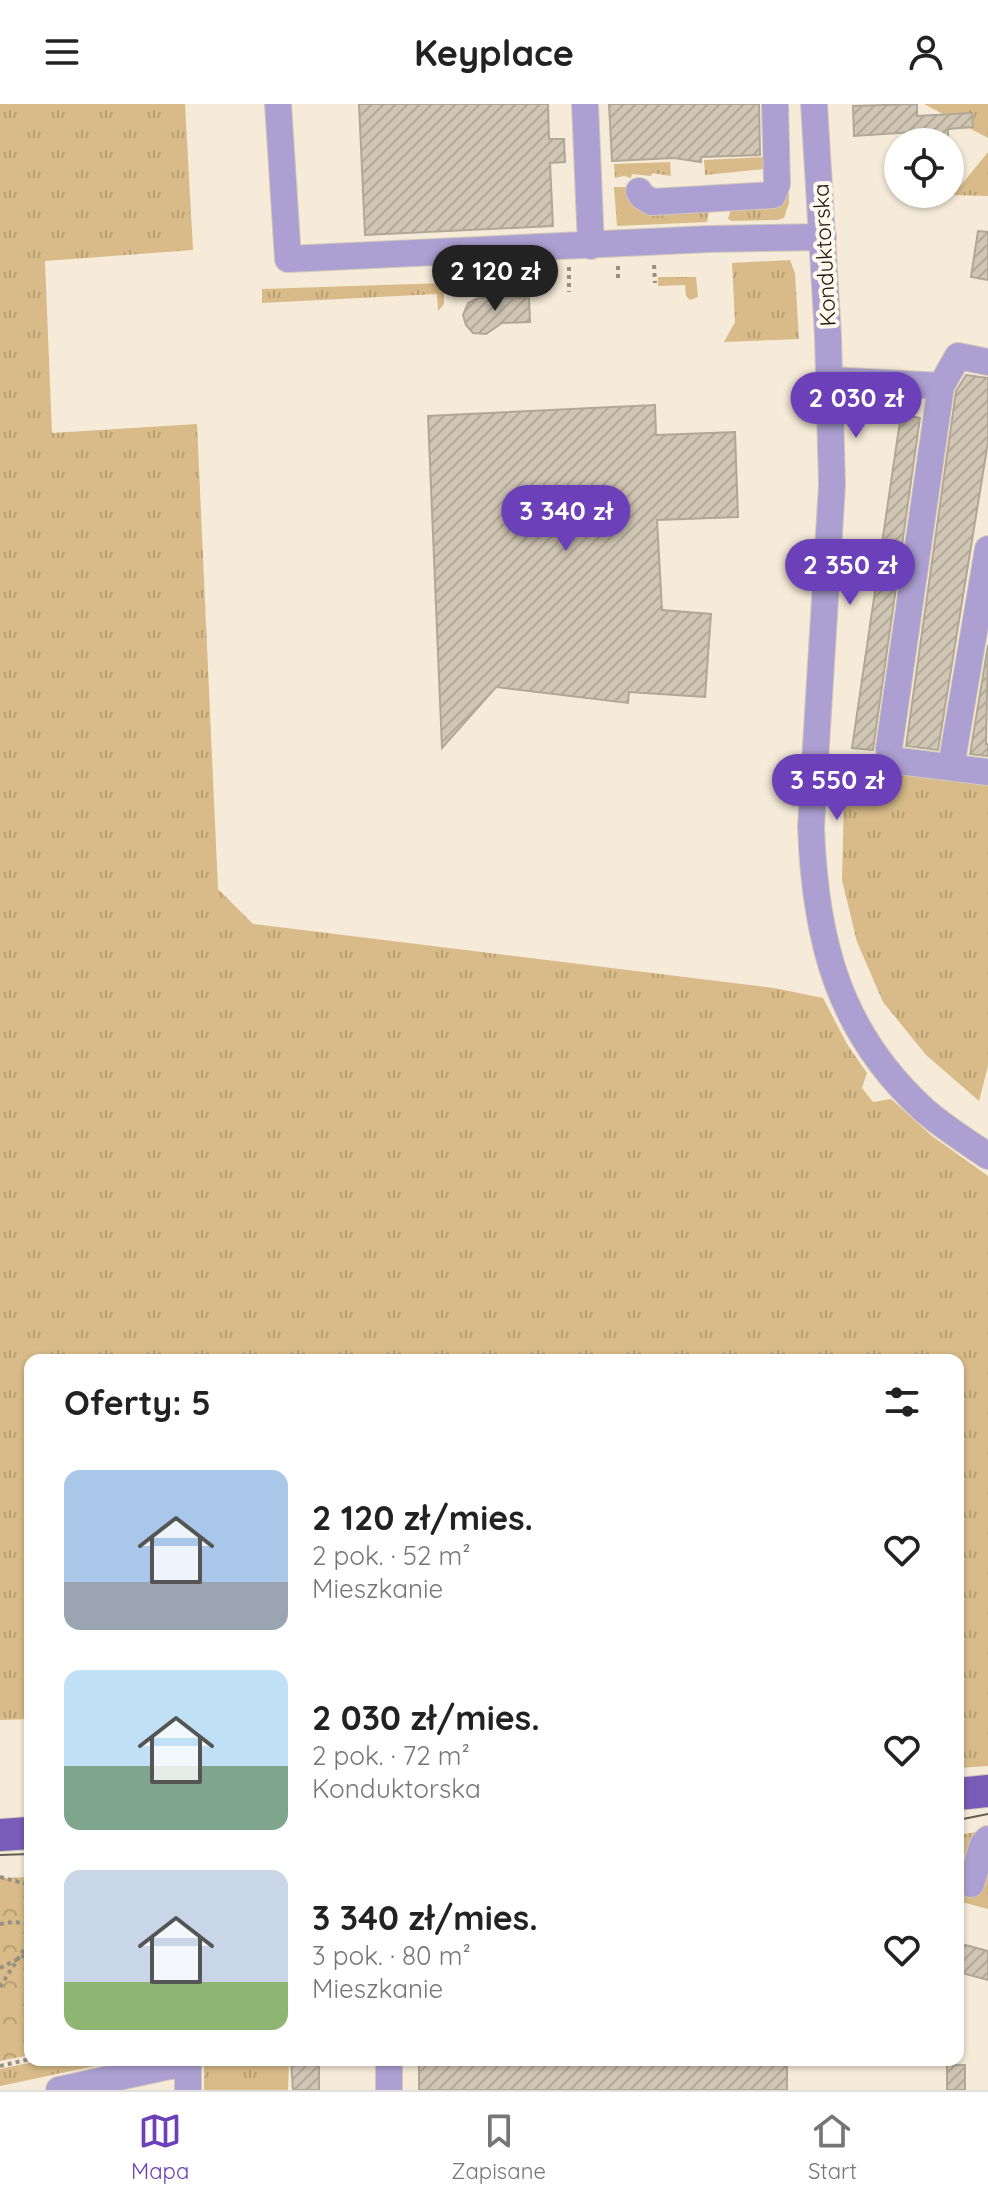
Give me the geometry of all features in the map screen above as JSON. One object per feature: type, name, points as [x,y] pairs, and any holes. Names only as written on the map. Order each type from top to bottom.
[{"type":"main road","points":[[964,1793],[988,1791]]},
{"type":"main road","points":[[0,1835],[24,1833]]},
{"type":"street","points":[[278,104],[288,259],[592,260],[720,239],[823,237]]},
{"type":"street","points":[[585,104],[592,260]]},
{"type":"street","points":[[639,191],[652,202],[773,195],[777,184],[775,104]]},
{"type":"street","name":"Konduktorska","points":[[814,104],[830,380],[832,485],[811,827],[818,919],[841,994],[868,1045],[895,1081],[925,1111],[988,1156]]},
{"type":"street","points":[[720,199],[720,239]]},
{"type":"street","points":[[988,362],[958,356],[941,386],[889,748],[891,758],[899,761],[988,772]]},
{"type":"street","points":[[830,380],[941,386]]},
{"type":"street","points":[[951,767],[988,549]]},
{"type":"street","points":[[972,1883],[983,1844],[988,1839]]},
{"type":"street","points":[[59,2090],[166,2066]]},
{"type":"street","points":[[188,2066],[188,2090]]},
{"type":"street","points":[[389,2066],[389,2090]]},
{"type":"path","points":[[569,292],[568,267],[592,260],[618,265],[618,282]]},
{"type":"path","points":[[654,263],[655,283]]},
{"type":"path","points":[[0,1877],[24,1883]]},
{"type":"path","points":[[0,1924],[24,1923]]},
{"type":"path","points":[[0,1987],[24,1950]]},
{"type":"path","points":[[0,1968],[24,1956]]},
{"type":"path","points":[[0,2066],[24,2060]]},
{"type":"green space","points":[[0,104],[185,104],[193,250],[45,261],[52,433],[197,424],[218,889],[253,924],[774,988],[823,998],[847,1044],[867,1073],[862,1088],[873,1102],[891,1099],[932,1136],[988,1176],[988,1766],[964,1768],[964,1354],[24,1354],[24,1719],[0,1720]]},
{"type":"green space","points":[[924,104],[988,104],[988,138]]},
{"type":"green space","points":[[988,152],[988,196],[964,195],[964,181]]},
{"type":"green space","points":[[764,157],[765,169],[705,175],[704,160]]},
{"type":"green space","points":[[670,162],[671,176],[652,173],[651,176],[632,174],[631,178],[615,178],[614,164]]},
{"type":"green space","points":[[789,186],[789,203],[784,218],[728,219],[732,206]]},
{"type":"green space","points":[[614,187],[632,187],[709,211],[707,222],[617,226]]},
{"type":"green space","points":[[790,260],[795,273],[799,339],[724,342],[735,322],[732,263]]},
{"type":"green space","points":[[658,277],[696,277],[698,297],[690,300],[686,296],[685,285],[658,286]]},
{"type":"green space","points":[[444,283],[444,304],[438,311],[437,294],[262,303],[262,289]]},
{"type":"green space","points":[[845,758],[988,778],[988,1066],[979,1101],[926,1055],[883,1002],[857,942],[842,880]]},
{"type":"green space","points":[[988,1830],[988,1909],[964,1903],[964,1834]]},
{"type":"green space","points":[[24,1877],[24,2056],[0,2061],[0,1878]]},
{"type":"green space","points":[[24,2064],[95,2066],[0,2086],[0,2069]]},
{"type":"green space","points":[[204,2066],[289,2066],[288,2090],[204,2090]]},
{"type":"building","points":[[359,104],[548,104],[549,139],[564,139],[565,162],[550,163],[553,226],[365,235]]},
{"type":"building","points":[[609,104],[759,104],[760,155],[701,157],[701,162],[674,158],[612,161]]},
{"type":"building","points":[[917,104],[917,116],[972,113],[973,127],[884,128],[884,134],[854,136],[853,106]]},
{"type":"building","points":[[978,231],[988,232],[988,280],[971,277]]},
{"type":"building","points":[[478,298],[529,298],[530,322],[502,323],[486,334],[473,333],[463,315],[468,303]]},
{"type":"building","points":[[966,375],[988,378],[988,442],[938,750],[906,746],[956,391]]},
{"type":"building","points":[[655,405],[656,435],[735,432],[738,517],[657,520],[662,610],[711,614],[705,697],[629,692],[628,703],[496,687],[442,748],[428,416]]},
{"type":"building","points":[[901,414],[920,418],[873,750],[852,748]]},
{"type":"building","points":[[988,645],[986,744],[988,756],[970,754]]},
{"type":"building","points":[[964,1945],[988,1951],[988,1980],[964,1974]]},
{"type":"building","points":[[965,2065],[965,2090],[947,2090],[947,2066]]},
{"type":"building","points":[[291,2066],[319,2066],[319,2090],[293,2090]]},
{"type":"building","points":[[419,2066],[787,2066],[787,2090],[419,2090]]},
{"type":"tram line","points":[[964,1819],[988,1814]]},
{"type":"tram line","points":[[0,1855],[24,1854]]}]
